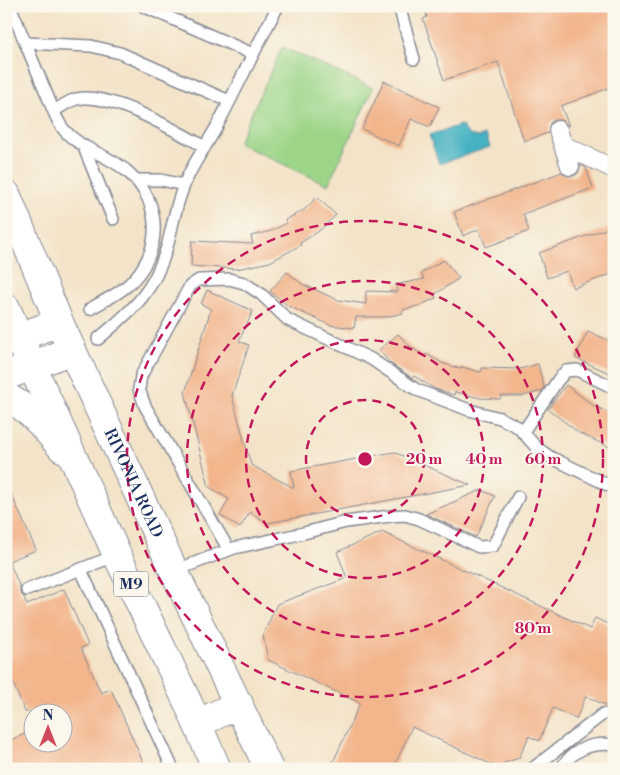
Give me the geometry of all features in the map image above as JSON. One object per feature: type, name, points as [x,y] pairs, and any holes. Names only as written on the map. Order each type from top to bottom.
[{"type":"main road","name":"RIVONIA ROAD","points":[[6,194],[59,322],[268,769]]},
{"type":"main road","name":"M9","points":[[6,308],[13,340],[33,365],[117,555],[217,769]]},
{"type":"main road","points":[[13,340],[59,322]]},
{"type":"main road","points":[[6,376],[72,350]]},
{"type":"main road","points":[[6,397],[14,400],[28,412],[77,463]]},
{"type":"main road","points":[[197,724],[239,704]]},
{"type":"street","points":[[570,166],[561,138],[614,169]]},
{"type":"lane","points":[[10,6],[54,111],[64,130],[74,140],[120,166],[137,180],[150,200],[153,209],[153,242],[142,267],[129,284],[90,309]]},
{"type":"lane","points":[[143,6],[252,54]]},
{"type":"lane","points":[[98,339],[130,313],[143,298],[154,279],[163,259],[184,185],[278,6]]},
{"type":"lane","points":[[399,6],[414,59]]},
{"type":"lane","points":[[25,43],[91,46],[120,53],[229,100]]},
{"type":"lane","points":[[54,111],[75,99],[85,98],[110,102],[138,113],[205,147]]},
{"type":"lane","points":[[84,145],[113,219]]},
{"type":"lane","points":[[137,180],[161,180],[184,185]]},
{"type":"lane","points":[[229,550],[145,406],[139,389],[141,376],[190,286],[199,280],[229,279],[244,283],[261,294],[288,320],[371,359],[417,390],[518,426],[537,448],[550,457],[614,488]]},
{"type":"lane","points":[[523,432],[566,371],[577,370],[614,388]]},
{"type":"lane","points":[[174,571],[229,550],[346,522],[390,516],[405,515],[419,519],[479,547],[493,546],[518,497]]},
{"type":"lane","points":[[27,590],[117,555]]},
{"type":"lane","points":[[81,570],[173,769]]},
{"type":"lane","points":[[532,769],[603,714]]},
{"type":"lane","points":[[561,769],[575,754],[587,746],[596,744],[614,745]]},
{"type":"green space","points":[[282,47],[373,88],[328,185],[238,143]]},
{"type":"water","points":[[461,125],[469,135],[478,137],[486,135],[490,147],[439,164],[429,135]]},
{"type":"building","points":[[423,6],[614,6],[614,86],[561,106],[569,126],[561,120],[554,120],[550,123],[548,133],[524,141],[498,62],[444,80],[423,19],[427,17]]},
{"type":"building","points":[[384,81],[439,107],[430,127],[411,119],[399,146],[362,129]]},
{"type":"building","points":[[581,165],[586,168],[593,188],[523,214],[529,231],[486,247],[479,229],[463,236],[454,212],[562,172],[567,176],[574,176],[578,173]]},
{"type":"building","points":[[317,197],[336,215],[319,231],[300,243],[301,245],[270,262],[237,269],[191,266],[192,241],[253,244],[251,236],[271,231],[287,223],[285,220],[304,210]]},
{"type":"building","points":[[614,226],[614,273],[573,288],[567,271],[547,278],[539,253]]},
{"type":"building","points":[[444,260],[459,278],[434,295],[436,298],[403,310],[403,313],[386,317],[356,317],[354,328],[330,325],[288,306],[270,291],[287,272],[302,284],[338,300],[366,304],[366,291],[398,292],[395,285],[424,279],[421,273]]},
{"type":"building","points":[[207,290],[253,311],[239,341],[249,345],[232,396],[251,465],[294,488],[291,471],[394,452],[470,485],[268,523],[250,512],[240,528],[220,515],[229,499],[209,487],[185,392],[211,309],[201,304]]},
{"type":"building","points":[[588,331],[614,343],[614,375],[575,358]]},
{"type":"building","points":[[398,334],[411,347],[424,356],[426,354],[442,363],[461,369],[462,367],[481,372],[482,368],[520,369],[538,364],[544,387],[542,391],[523,396],[501,396],[500,399],[480,398],[455,392],[454,395],[435,389],[414,376],[412,378],[390,363],[379,350]]},
{"type":"building","points":[[566,385],[594,406],[614,415],[614,449],[579,433],[548,409]]},
{"type":"building","points":[[6,482],[36,550],[9,561],[20,588],[20,593],[27,605],[64,589],[88,645],[81,648],[101,693],[111,689],[146,769],[6,769],[6,742],[22,735],[22,752],[72,752],[72,702],[22,702],[22,705],[12,681],[6,684]]},
{"type":"building","points":[[481,490],[495,496],[476,537],[426,514]]},
{"type":"building","points":[[382,532],[590,629],[595,618],[614,627],[614,696],[609,707],[586,696],[576,719],[553,708],[539,741],[529,736],[519,758],[504,763],[501,769],[412,727],[393,769],[330,769],[360,703],[268,660],[263,635],[277,604],[347,578],[337,552]]}]
